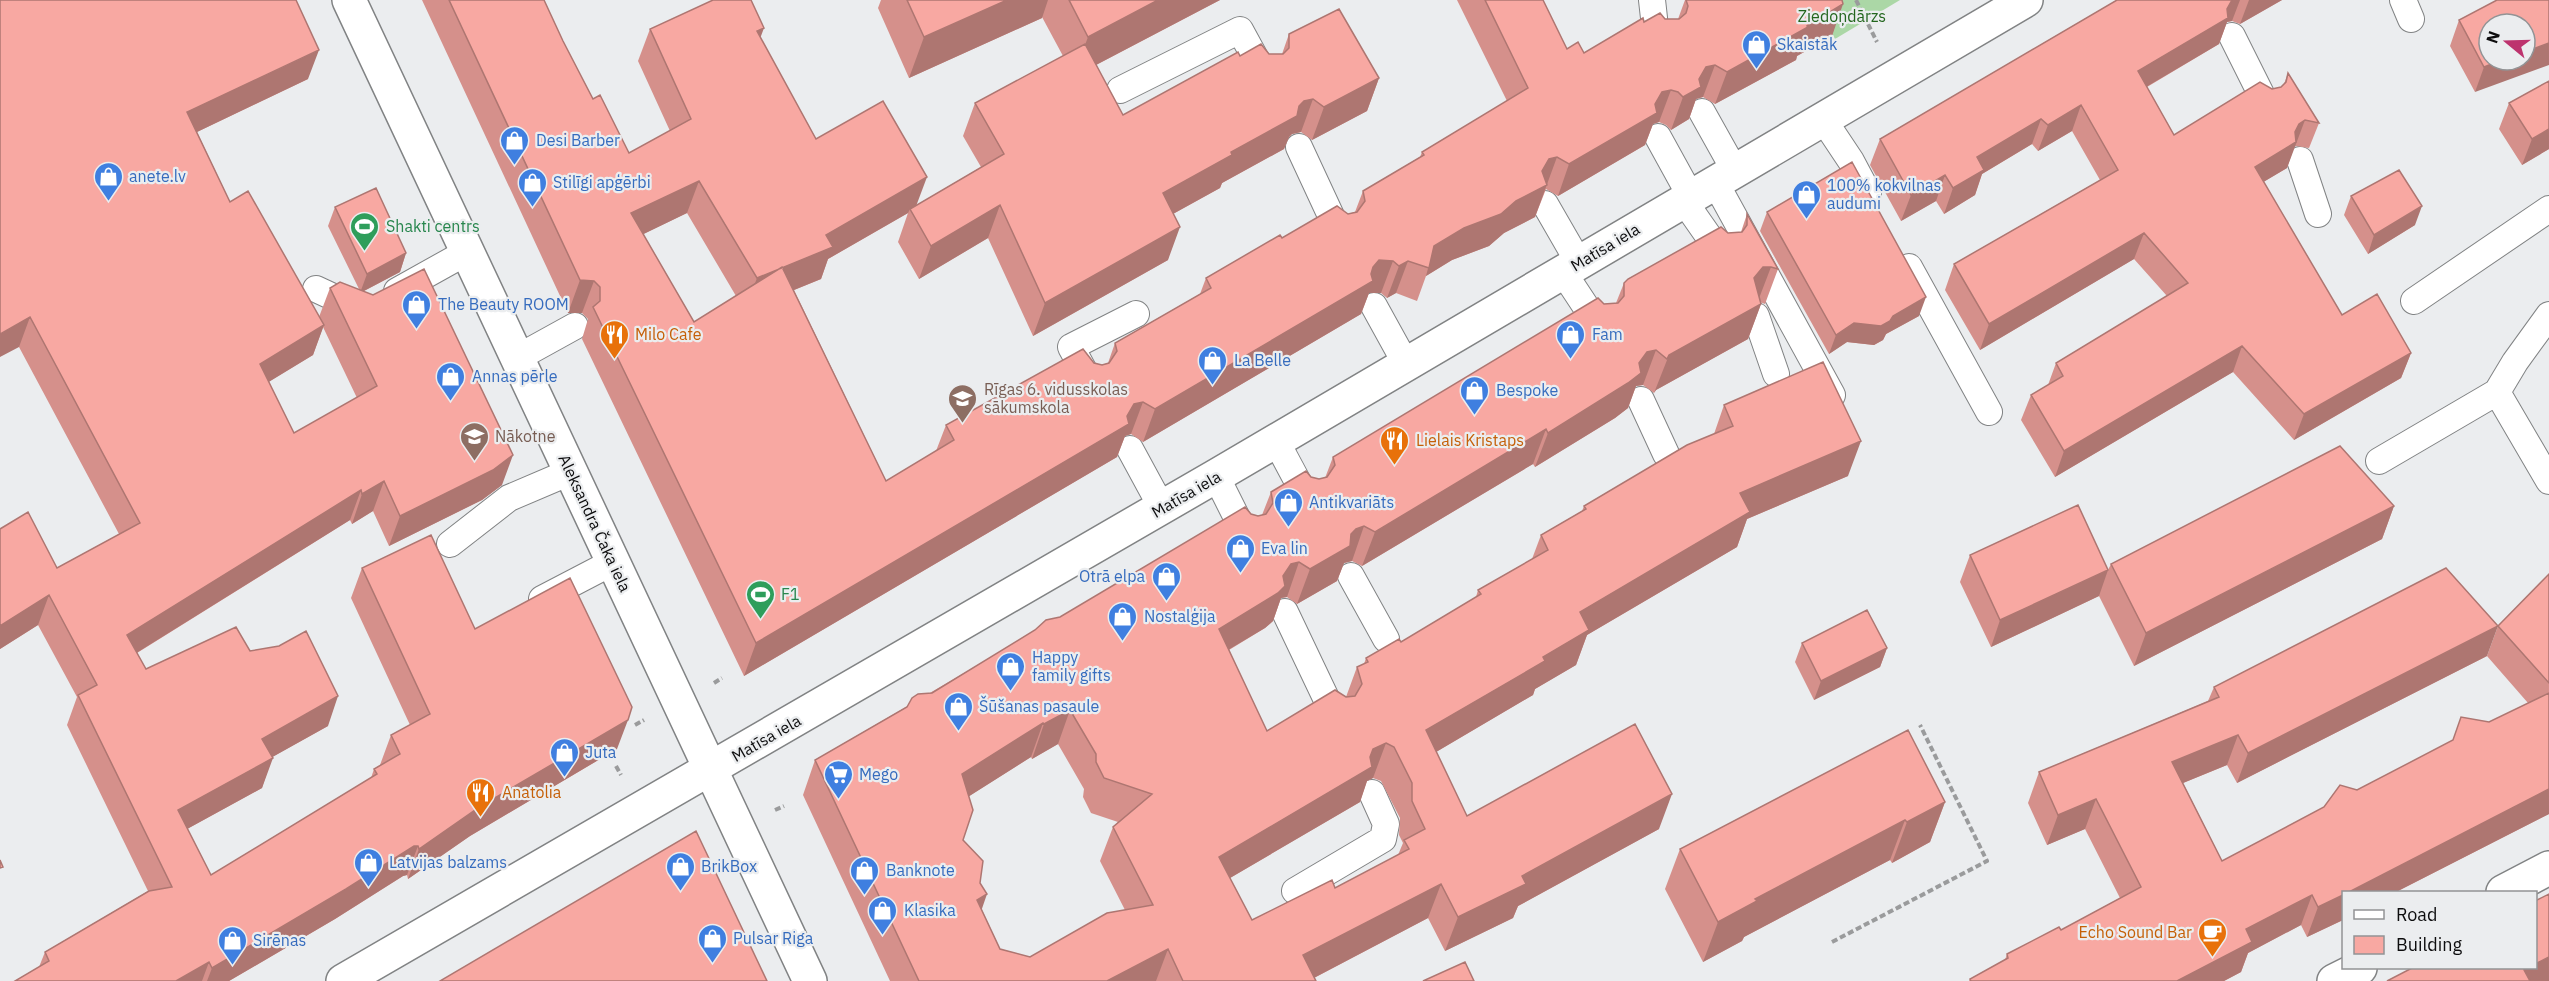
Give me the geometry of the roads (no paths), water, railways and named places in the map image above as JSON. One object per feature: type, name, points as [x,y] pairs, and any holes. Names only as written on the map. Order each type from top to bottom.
[{"type":"street","name":"Aleksandra Čaka iela","points":[[349,0],[810,981]]},
{"type":"street","name":"Matīsa iela","points":[[343,981],[1162,508],[2026,0]]},
{"type":"street","points":[[2505,891],[2549,868]]},
{"type":"street","points":[[2334,981],[2358,969]]},
{"type":"lane","points":[[1652,0],[1654,27],[1661,38]]},
{"type":"lane","points":[[1120,90],[1240,30],[1264,74]]},
{"type":"lane","points":[[2232,36],[2264,100]]},
{"type":"lane","points":[[1702,112],[1706,188],[1721,254]]},
{"type":"lane","points":[[1823,119],[1851,161],[1880,215]]},
{"type":"lane","points":[[1658,137],[1706,188],[1839,408]]},
{"type":"lane","points":[[1299,147],[1338,231]]},
{"type":"lane","points":[[2300,160],[2318,214]]},
{"type":"lane","points":[[1545,204],[1598,325]]},
{"type":"lane","points":[[2414,301],[2549,209]]},
{"type":"lane","points":[[1897,246],[1989,412]]},
{"type":"lane","points":[[316,289],[361,310],[467,252]]},
{"type":"lane","points":[[1374,306],[1406,364]]},
{"type":"lane","points":[[1090,382],[1071,347],[1136,314]]},
{"type":"lane","points":[[2379,461],[2497,392],[2515,362],[2549,315]]},
{"type":"lane","points":[[1756,316],[1776,374]]},
{"type":"lane","points":[[517,358],[575,326]]},
{"type":"lane","points":[[2497,392],[2549,481]]},
{"type":"lane","points":[[1641,400],[1665,454]]},
{"type":"lane","points":[[1276,441],[1307,499]]},
{"type":"lane","points":[[1130,449],[1162,508]]},
{"type":"lane","points":[[450,544],[508,498],[570,472]]},
{"type":"lane","points":[[1216,476],[1246,536]]},
{"type":"lane","points":[[520,611],[613,562]]},
{"type":"lane","points":[[1351,576],[1386,639]]},
{"type":"lane","points":[[1285,612],[1335,717]]},
{"type":"lane","points":[[1295,891],[1383,839],[1386,824],[1372,793]]},
{"type":"place","name":"Skaistāk","points":[[1756,70]]},
{"type":"place","name":"Desi Barber","points":[[515,166]]},
{"type":"place","name":"anete.lv","points":[[108,202]]},
{"type":"place","name":"Stilīgi apģērbi","points":[[532,208]]},
{"type":"place","name":"100% kokvilnas audumi","points":[[1806,220]]},
{"type":"place","name":"Shakti centrs","points":[[365,252]]},
{"type":"place","name":"The Beauty ROOM","points":[[417,330]]},
{"type":"place","name":"Milo Cafe","points":[[614,360]]},
{"type":"place","name":"Fam","points":[[1571,360]]},
{"type":"place","name":"La Belle","points":[[1213,386]]},
{"type":"place","name":"Annas pērle","points":[[451,402]]},
{"type":"place","name":"Bespoke","points":[[1475,416]]},
{"type":"place","name":"Rīgas 6. vidusskolas sākumskola","points":[[963,424]]},
{"type":"place","name":"Nākotne","points":[[474,462]]},
{"type":"place","name":"Lielais Kristaps","points":[[1395,466]]},
{"type":"place","name":"Antikvariāts","points":[[1288,528]]},
{"type":"place","name":"Eva lin","points":[[1240,574]]},
{"type":"place","name":"Otrā elpa","points":[[1166,602]]},
{"type":"place","name":"F1","points":[[760,620]]},
{"type":"place","name":"Nostalģija","points":[[1123,642]]},
{"type":"place","name":"Happy family gifts","points":[[1011,692]]},
{"type":"place","name":"Šūšanas pasaule","points":[[958,732]]},
{"type":"place","name":"Juta","points":[[564,778]]},
{"type":"place","name":"Mego","points":[[838,800]]},
{"type":"place","name":"Anatolia","points":[[481,818]]},
{"type":"place","name":"Latvijas balzams","points":[[368,888]]},
{"type":"place","name":"BrikBox","points":[[680,892]]},
{"type":"place","name":"Banknote","points":[[865,896]]},
{"type":"place","name":"Klasika","points":[[883,936]]},
{"type":"place","name":"Echo Sound Bar","points":[[2213,958]]},
{"type":"place","name":"Pulsar Riga","points":[[712,964]]},
{"type":"place","name":"Sirēnas","points":[[232,966]]},
{"type":"park label","name":"Ziedoņdārzs","points":[[1842,16]]}]
